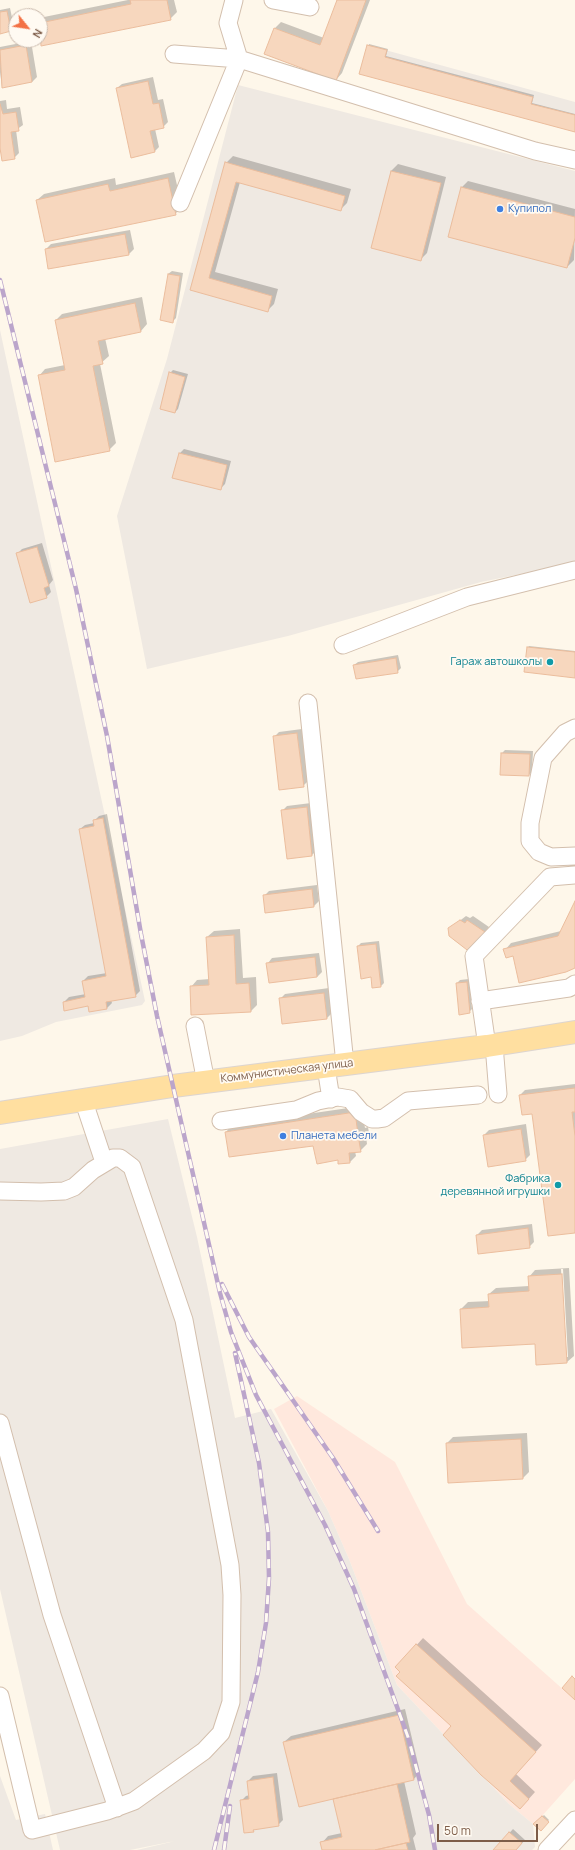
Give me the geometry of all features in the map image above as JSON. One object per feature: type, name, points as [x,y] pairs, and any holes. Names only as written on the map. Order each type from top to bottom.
[{"type":"main road","name":"Коммунистическая улица","points":[[0,1113],[83,1099],[490,1045],[575,1032]]},
{"type":"street","points":[[180,203],[239,59],[228,23],[234,0]]},
{"type":"street","points":[[274,0],[310,7]]},
{"type":"street","points":[[174,54],[239,59],[535,151],[575,160]]},
{"type":"street","points":[[343,645],[467,597],[575,570]]},
{"type":"street","points":[[308,704],[336,1065],[330,1099]]},
{"type":"street","points":[[575,728],[565,733],[544,758],[530,822],[530,841],[539,852],[552,857],[575,856]]},
{"type":"street","points":[[498,1094],[490,1045],[480,1001],[474,956],[550,877],[575,875]]},
{"type":"street","points":[[480,1001],[570,988],[575,984]]},
{"type":"street","points":[[195,1026],[206,1082]]},
{"type":"street","points":[[221,1120],[296,1110],[318,1101],[338,1098],[350,1100],[361,1112],[372,1119],[377,1119],[384,1118],[408,1102],[478,1095]]},
{"type":"street","points":[[83,1099],[104,1162]]},
{"type":"street","points":[[0,1191],[64,1191],[74,1187],[104,1162],[113,1158],[120,1158],[132,1167],[184,1320],[230,1566],[232,1595],[231,1702],[221,1733],[204,1751],[148,1792],[117,1808],[32,1830],[0,1696]]},
{"type":"street","points":[[0,1423],[52,1614],[117,1808]]},
{"type":"street","points":[[547,1850],[575,1820]]},
{"type":"shaded area","points":[[367,45],[575,102],[575,132],[359,74]]},
{"type":"shaded area","points":[[238,85],[575,171],[575,563],[481,582],[288,636],[147,669],[117,516],[167,359]]},
{"type":"shaded area","points":[[0,330],[145,1001],[142,1005],[56,1022],[22,1036],[0,1041]]},
{"type":"shaded area","points":[[168,1119],[197,1237],[235,1418],[271,1409],[328,1511],[349,1559],[397,1685],[509,1804],[533,1824],[535,1847],[532,1850],[137,1850],[175,1841],[130,1850],[60,1850],[0,1589],[0,1149]]},
{"type":"shaded area","points":[[297,1396],[395,1462],[467,1604],[575,1700],[575,1779],[542,1816],[549,1822],[533,1824],[509,1804],[397,1685],[349,1559],[328,1511],[274,1409]]},
{"type":"shaded area","points":[[0,1776],[16,1820],[45,1814],[53,1850],[0,1850]]},
{"type":"building","points":[[130,0],[167,0],[171,20],[48,45],[48,21],[131,4]]},
{"type":"building","points":[[337,0],[366,0],[336,81],[264,54],[274,28],[320,45]]},
{"type":"building","points":[[7,11],[8,32],[0,34],[0,12]]},
{"type":"building","points":[[367,45],[387,50],[385,57],[533,97],[531,104],[575,115],[575,132],[359,74]]},
{"type":"building","points":[[10,48],[26,48],[32,82],[2,88],[0,50]]},
{"type":"building","points":[[148,81],[153,104],[159,103],[164,128],[150,131],[155,152],[131,158],[116,88]]},
{"type":"building","points":[[0,104],[3,114],[16,112],[19,131],[11,132],[15,159],[2,161],[0,148]]},
{"type":"building","points":[[225,162],[345,196],[341,211],[236,182],[209,278],[272,296],[268,312],[190,290]]},
{"type":"building","points":[[391,171],[441,183],[421,261],[371,248]]},
{"type":"building","points":[[168,178],[176,215],[45,242],[36,200],[108,184],[110,191]]},
{"type":"building","points":[[461,187],[575,217],[575,238],[567,268],[448,237]]},
{"type":"building","points":[[125,234],[129,255],[48,269],[45,249]]},
{"type":"building","points":[[168,274],[180,276],[173,323],[160,320]]},
{"type":"building","points":[[135,303],[141,332],[98,341],[103,364],[93,366],[110,451],[55,462],[38,375],[65,370],[55,320]]},
{"type":"building","points":[[169,372],[185,377],[175,413],[160,409]]},
{"type":"building","points":[[179,453],[227,465],[221,490],[172,478]]},
{"type":"building","points":[[37,547],[49,586],[44,588],[47,598],[30,603],[16,553]]},
{"type":"building","name":"Гараж автошколы","points":[[527,647],[575,652],[575,678],[524,672]]},
{"type":"building","points":[[396,658],[398,673],[356,679],[353,665]]},
{"type":"building","points":[[297,733],[304,787],[279,790],[273,736]]},
{"type":"building","points":[[501,753],[530,754],[529,776],[500,775]]},
{"type":"building","points":[[307,807],[312,856],[287,859],[281,810]]},
{"type":"building","points":[[103,818],[136,997],[106,1002],[107,1009],[89,1012],[88,1006],[64,1011],[63,1002],[85,997],[82,981],[106,976],[79,829],[94,826],[93,820]]},
{"type":"building","points":[[312,889],[314,907],[265,913],[263,895]]},
{"type":"building","points":[[575,901],[575,968],[566,972],[519,983],[513,956],[506,958],[503,949],[558,936]]},
{"type":"building","points":[[460,920],[465,923],[467,920],[485,932],[471,953],[449,936],[448,928]]},
{"type":"building","points":[[234,935],[236,984],[249,983],[251,1012],[191,1015],[190,986],[209,985],[206,937]]},
{"type":"building","points":[[376,944],[381,987],[372,988],[371,977],[361,979],[357,946]]},
{"type":"building","points":[[315,957],[317,977],[269,983],[266,963]]},
{"type":"building","points":[[467,982],[470,1013],[459,1015],[456,983]]},
{"type":"building","points":[[324,993],[327,1019],[282,1024],[279,998]]},
{"type":"building","name":"Фабрика деревянной игрушки","points":[[575,1088],[575,1112],[572,1112],[575,1136],[575,1233],[548,1236],[532,1114],[522,1115],[519,1095]]},
{"type":"building","points":[[355,1112],[358,1134],[362,1133],[363,1140],[359,1141],[361,1152],[349,1153],[350,1163],[338,1164],[338,1160],[317,1164],[313,1146],[229,1157],[225,1132]]},
{"type":"building","points":[[521,1129],[526,1161],[488,1167],[483,1135]]},
{"type":"building","points":[[528,1228],[530,1248],[478,1254],[476,1235]]},
{"type":"building","points":[[562,1274],[567,1363],[536,1365],[535,1344],[462,1348],[460,1309],[489,1307],[488,1294],[529,1291],[528,1276]]},
{"type":"building","points":[[521,1439],[523,1479],[448,1483],[446,1443]]},
{"type":"building","points":[[416,1644],[536,1752],[510,1781],[529,1799],[520,1809],[481,1775],[443,1735],[451,1726],[396,1676],[400,1672],[395,1667]]},
{"type":"building","points":[[572,1676],[575,1679],[575,1700],[562,1688]]},
{"type":"building","points":[[399,1715],[414,1780],[299,1807],[283,1742]]},
{"type":"building","points":[[273,1777],[279,1826],[244,1833],[240,1800],[249,1799],[247,1781]]},
{"type":"building","points":[[397,1784],[410,1842],[375,1850],[322,1850],[320,1842],[342,1837],[333,1799]]},
{"type":"building","points":[[542,1816],[549,1822],[541,1831],[533,1824]]},
{"type":"building","points":[[509,1832],[522,1843],[516,1850],[493,1850]]},
{"type":"building","points":[[406,1843],[408,1850],[375,1850]]},
{"type":"railway","points":[[0,280],[76,589],[107,736],[141,934],[157,1016],[220,1293],[231,1332],[256,1395],[325,1525],[354,1589],[408,1737],[429,1815],[435,1850]]},
{"type":"railway","points":[[222,1284],[249,1337],[333,1458],[378,1531]]},
{"type":"railway","points":[[214,1850],[258,1672],[266,1623],[269,1578],[268,1532],[259,1463],[235,1353]]},
{"type":"railway","points":[[224,1850],[230,1806]]},
{"type":"place","name":"Купипол","points":[[500,209]]},
{"type":"place","name":"Гараж автошколы","points":[[550,662]]},
{"type":"place","name":"Планета мебели","points":[[283,1136]]},
{"type":"place","name":"Фабрика деревянной игрушки","points":[[558,1185]]}]
